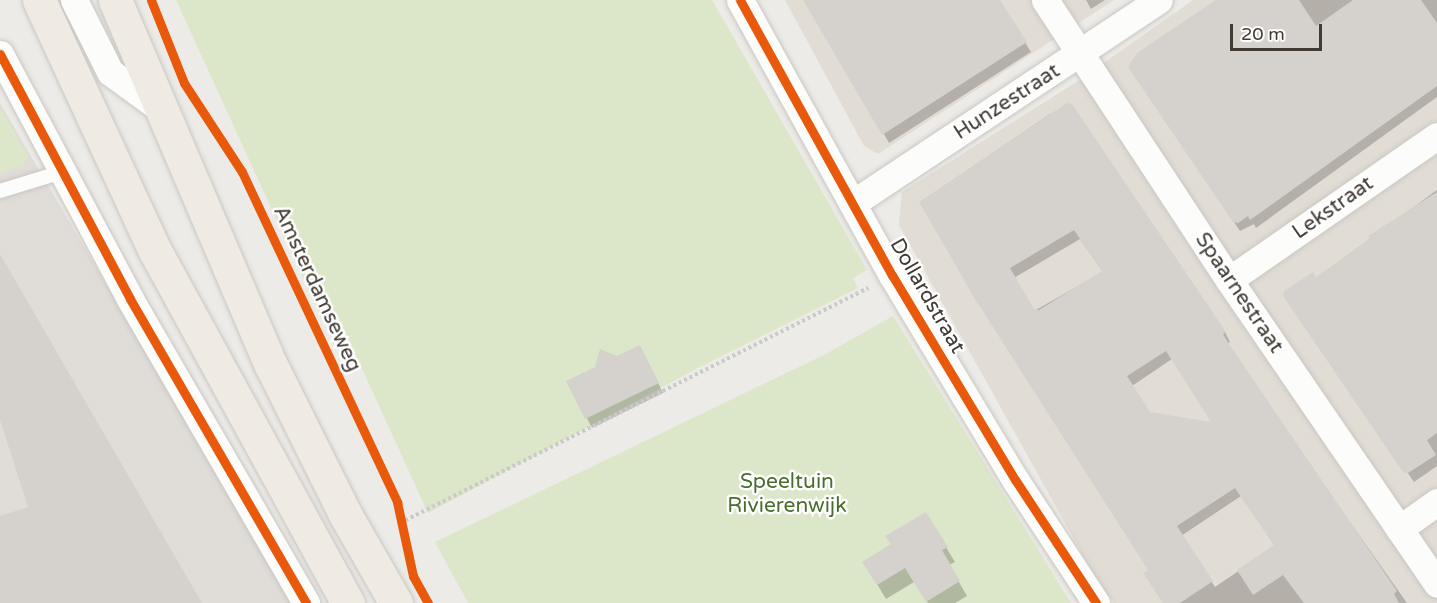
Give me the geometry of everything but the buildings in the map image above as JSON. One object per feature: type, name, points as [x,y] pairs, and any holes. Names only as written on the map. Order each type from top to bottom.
[{"type":"main road","points":[[39,0],[154,249],[348,603]]},
{"type":"main road","points":[[116,0],[271,365],[345,514],[396,603]]},
{"type":"street","points":[[74,0],[110,72],[161,109]]},
{"type":"street","name":"Dollardstraat","points":[[740,0],[892,275],[1016,481],[1096,603]]},
{"type":"street","name":"Spaarnestraat","points":[[1045,0],[1229,280],[1437,584]]},
{"type":"street","name":"Hunzestraat","points":[[853,203],[1159,0]]},
{"type":"street","points":[[0,54],[65,171],[130,299],[306,603]]},
{"type":"street","name":"Lekstraat","points":[[1229,280],[1437,136]]},
{"type":"street","points":[[1399,529],[1437,502]]},
{"type":"lane","points":[[0,191],[65,171]]},
{"type":"path","points":[[400,523],[892,275]]},
{"type":"path","points":[[399,513],[403,534]]},
{"type":"shaded area","points":[[785,0],[1114,0],[878,154],[864,146]]},
{"type":"shaded area","points":[[1193,0],[1437,0],[1437,603],[1114,603],[1094,575],[899,225],[902,192],[1078,81]]},
{"type":"shaded area","points":[[0,103],[292,603],[0,603]]},
{"type":"green space","points":[[176,0],[712,0],[867,270],[853,278],[858,288],[696,369],[428,513],[338,316],[323,321]]},
{"type":"green space","points":[[0,107],[28,156],[23,165],[0,173]]},
{"type":"green space","name":"Speeltuin Rivierenwijk","points":[[893,316],[1071,603],[468,603],[435,542],[826,354]]},
{"type":"cycle path","name":"Amsterdamseweg","points":[[151,0],[184,83],[242,172],[397,502],[413,576],[428,603]]},
{"type":"cycle path","points":[[740,0],[892,275],[1016,481],[1096,603]]},
{"type":"cycle path","points":[[0,54],[130,299],[306,603]]}]
